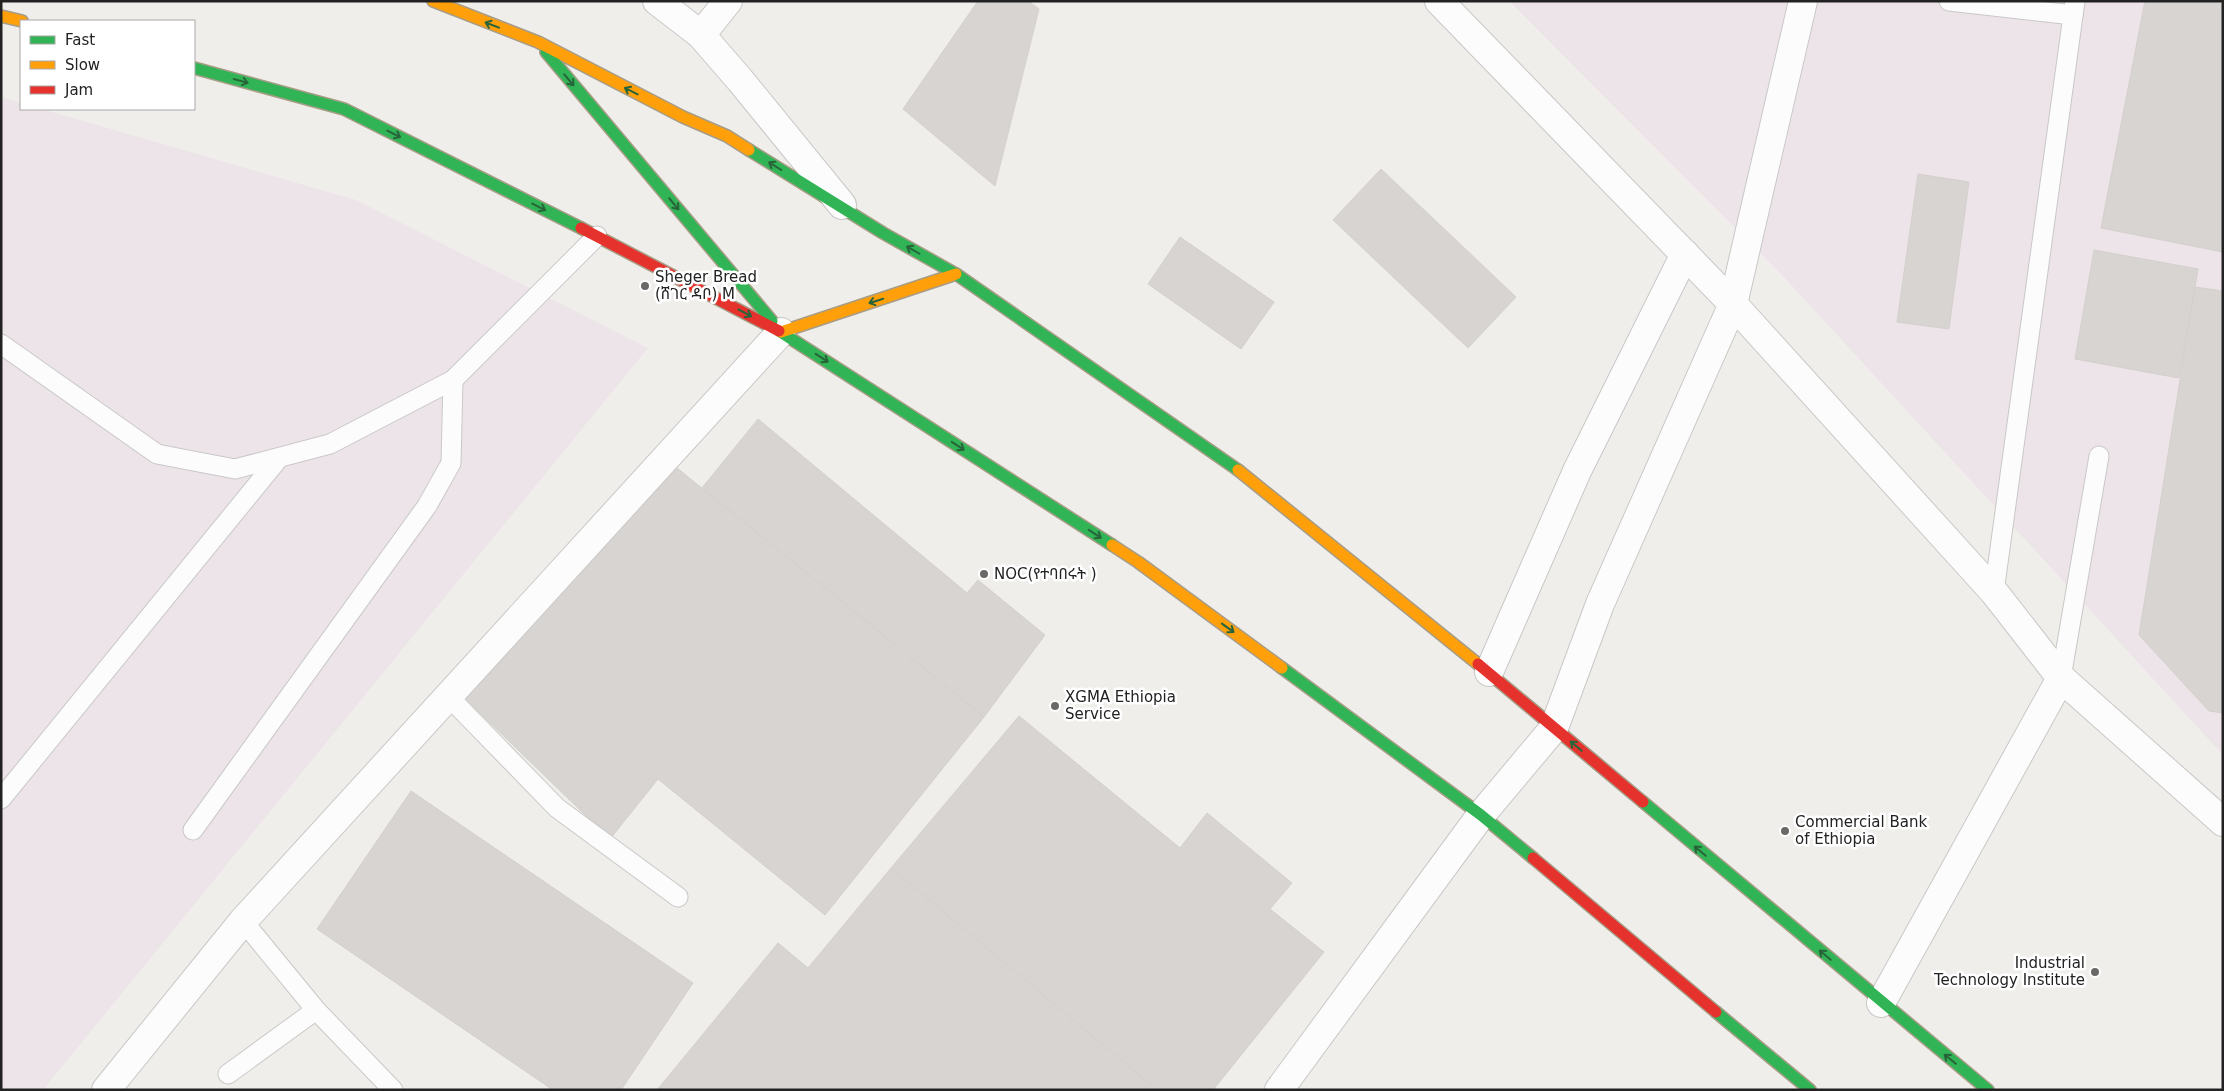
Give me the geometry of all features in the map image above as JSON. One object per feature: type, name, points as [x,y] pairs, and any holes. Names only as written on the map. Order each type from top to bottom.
[{"type":"main road","points":[[432,1],[538,42],[682,117],[727,136],[845,209],[956,274],[1232,465],[1488,672],[1881,1003],[1988,1090]]},
{"type":"main road","points":[[538,42],[781,332]]},
{"type":"main road","points":[[195,68],[344,108],[781,332],[1138,562],[1482,815],[1810,1090]]},
{"type":"main road","points":[[781,332],[956,274]]},
{"type":"street","points":[[657,1],[701,34],[845,209]]},
{"type":"street","points":[[701,34],[728,1]]},
{"type":"street","points":[[1439,1],[1734,304],[1994,592],[2061,678],[2223,822]]},
{"type":"street","points":[[1279,1090],[1482,815],[1554,728],[1600,604],[1734,304],[1804,1]]},
{"type":"street","points":[[1488,672],[1577,471],[1685,254]]},
{"type":"street","points":[[106,1090],[243,921],[781,332]]},
{"type":"street","points":[[1881,1003],[2061,678]]},
{"type":"lane","points":[[1949,1],[2074,8],[1994,592]]},
{"type":"lane","points":[[1,344],[157,454],[235,469],[330,444],[453,380],[597,236]]},
{"type":"lane","points":[[193,830],[428,506],[451,464],[453,380]]},
{"type":"lane","points":[[2061,678],[2099,456]]},
{"type":"lane","points":[[1,799],[279,458]]},
{"type":"lane","points":[[448,696],[557,808],[678,897]]},
{"type":"lane","points":[[243,921],[316,1010],[393,1090]]},
{"type":"lane","points":[[228,1074],[316,1010]]},
{"type":"shaded area","points":[[1509,1],[2223,1],[2223,755],[1782,275]]},
{"type":"shaded area","points":[[1,97],[20,103],[20,110],[45,110],[356,200],[648,348],[43,1090],[1,1090]]},
{"type":"building","points":[[978,1],[1028,1],[1039,9],[995,186],[903,109]]},
{"type":"building","points":[[2145,1],[2223,1],[2223,252],[2101,228]]},
{"type":"building","points":[[1381,169],[1516,297],[1468,348],[1333,220]]},
{"type":"building","points":[[1918,174],[1969,182],[1949,329],[1897,322]]},
{"type":"building","points":[[1180,237],[1274,302],[1241,349],[1148,284]]},
{"type":"building","points":[[2094,250],[2198,269],[2179,378],[2075,359]]},
{"type":"building","points":[[2195,287],[2223,291],[2223,713],[2209,711],[2139,635]]},
{"type":"building","points":[[758,419],[967,593],[978,580],[1045,635],[984,717],[702,488]]},
{"type":"building","points":[[666,459],[984,717],[825,915],[658,779],[610,839],[457,691]]},
{"type":"building","points":[[1019,716],[1180,848],[1207,813],[1292,883],[1270,909],[1324,952],[1213,1090],[1157,1090],[891,868]]},
{"type":"building","points":[[411,791],[693,983],[621,1090],[553,1090],[317,929]]},
{"type":"building","points":[[891,868],[1157,1090],[657,1090],[778,943],[808,968]]},
{"type":"traffic: fast","points":[[546,52],[772,321]]},
{"type":"traffic: fast","points":[[195,68],[344,109],[581,228]]},
{"type":"traffic: fast","points":[[749,150],[883,233],[956,274],[1238,470]]},
{"type":"traffic: fast","points":[[779,331],[1112,545]]},
{"type":"traffic: fast","points":[[1282,668],[1481,815],[1533,858]]},
{"type":"traffic: fast","points":[[1643,802],[1988,1090]]},
{"type":"traffic: fast","points":[[1716,1012],[1810,1090]]},
{"type":"traffic: slow","points":[[433,1],[538,42],[683,117],[727,136],[749,150]]},
{"type":"traffic: slow","points":[[1,16],[20,21]]},
{"type":"traffic: slow","points":[[781,332],[956,274]]},
{"type":"traffic: slow","points":[[1238,470],[1478,664]]},
{"type":"traffic: slow","points":[[1112,545],[1282,668]]},
{"type":"traffic: jam","points":[[581,228],[779,331]]},
{"type":"traffic: jam","points":[[1478,664],[1643,802]]},
{"type":"traffic: jam","points":[[1533,858],[1716,1012]]},
{"type":"place","name":"Sheger Bread (ሸገር ዳቦ) M","points":[[645,286]]},
{"type":"place","name":"NOC(የተባበሩት )","points":[[984,574]]},
{"type":"place","name":"XGMA Ethiopia Service","points":[[1055,706]]},
{"type":"place","name":"Commercial Bank of Ethiopia","points":[[1785,831]]},
{"type":"place","name":"Industrial Technology Institute","points":[[2095,972]]}]
